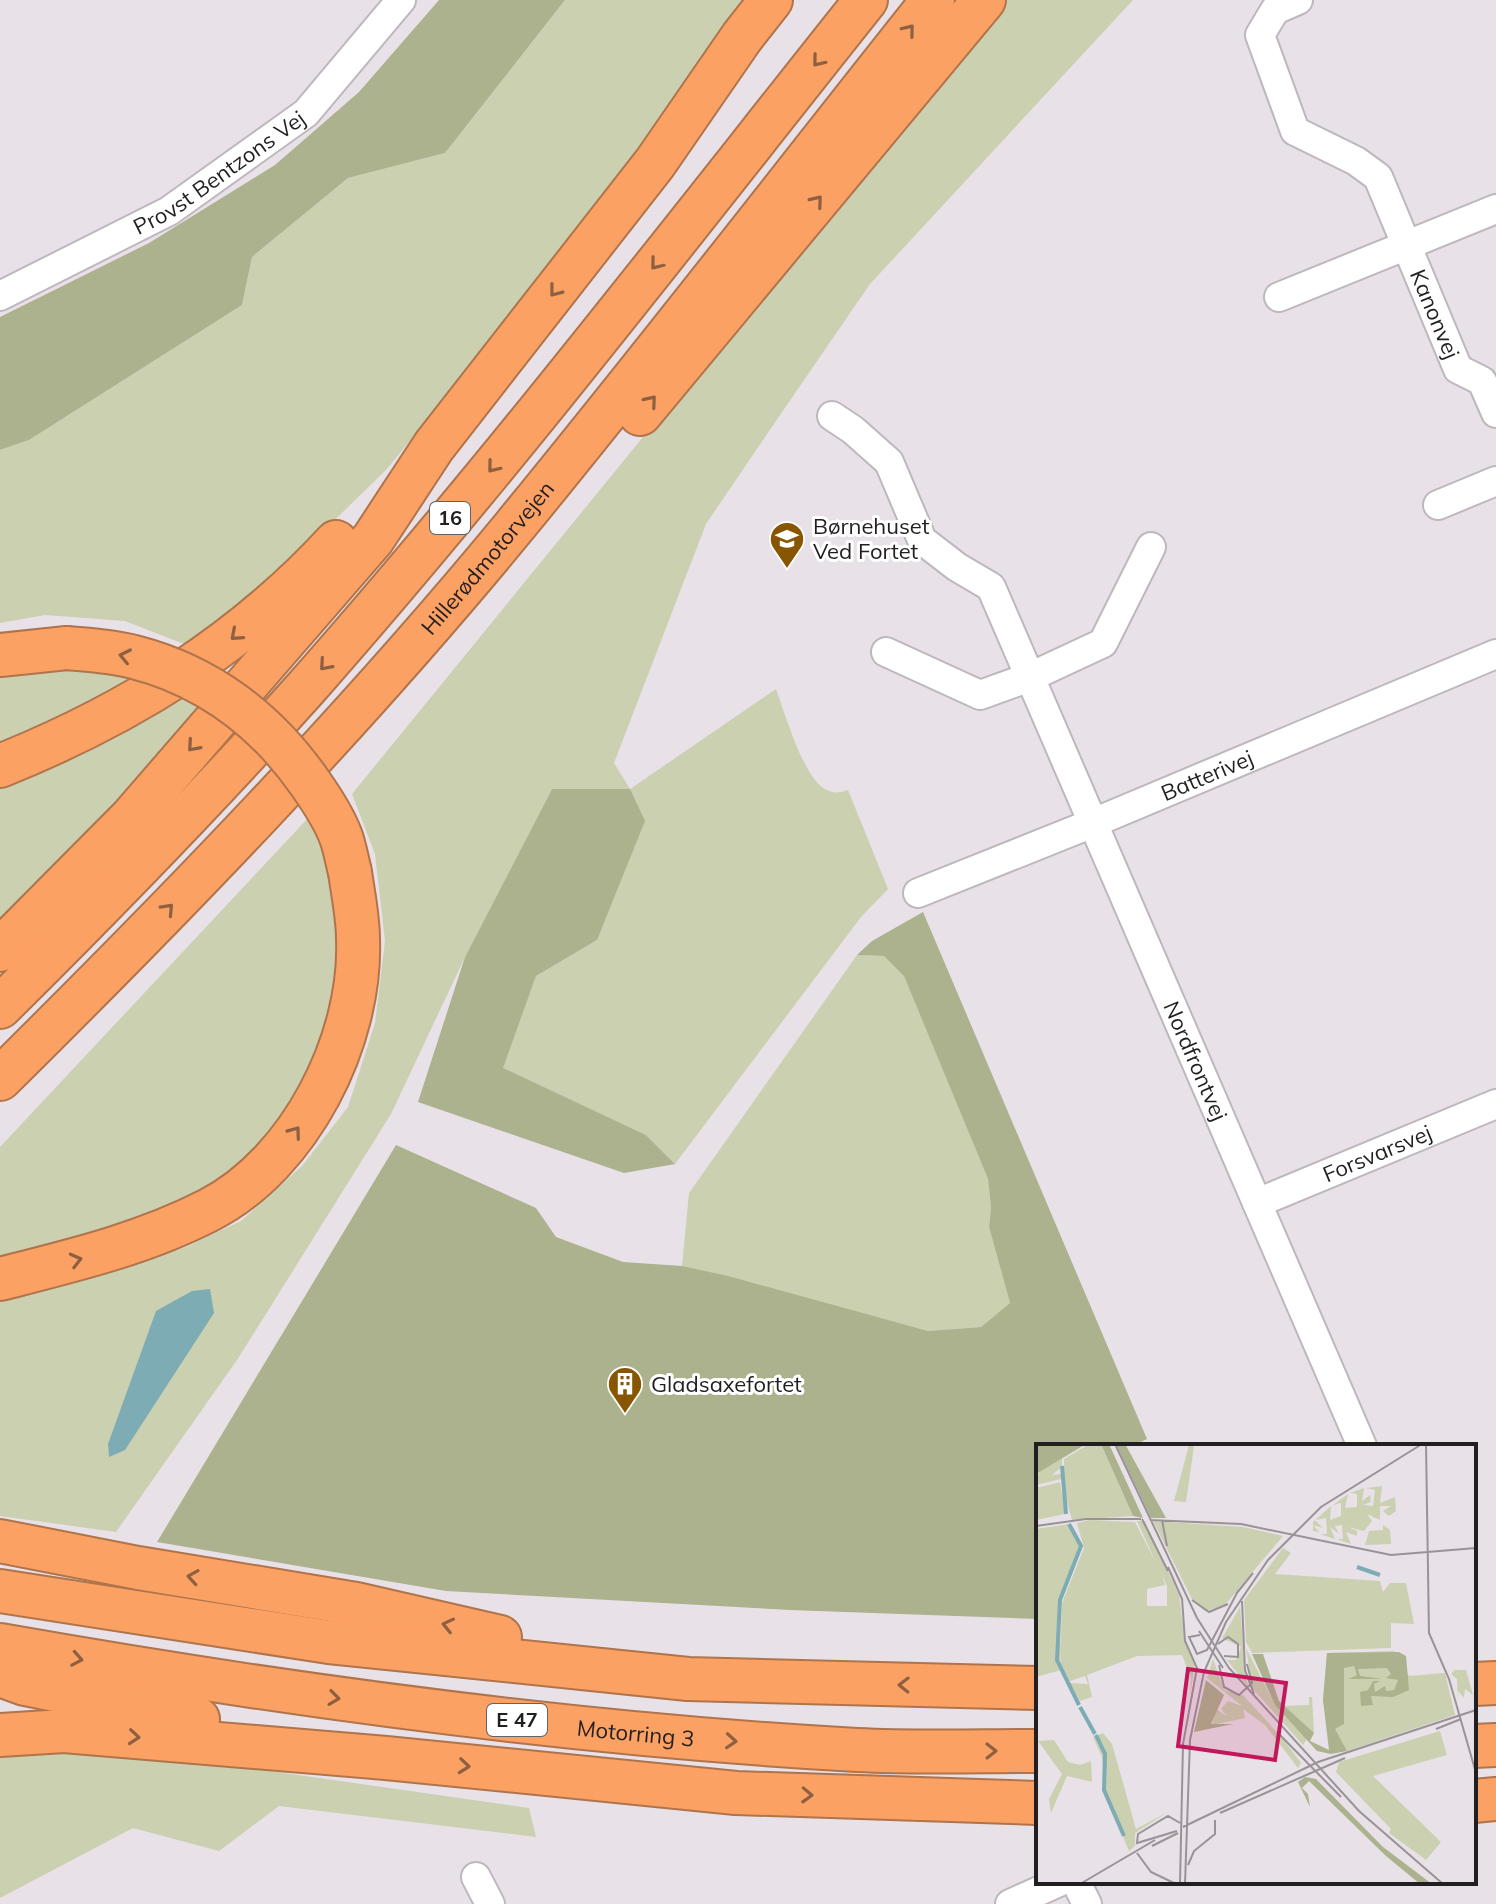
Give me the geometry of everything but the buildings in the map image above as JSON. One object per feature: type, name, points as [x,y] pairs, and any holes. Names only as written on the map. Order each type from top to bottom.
[{"type":"highway","points":[[0,950],[131,818],[373,539],[434,446],[655,163],[771,0]]},
{"type":"highway","points":[[655,163],[802,0]]},
{"type":"highway","name":"16","points":[[0,1007],[83,925],[314,678],[484,479],[866,0]]},
{"type":"highway","name":"Hillerødmotorvejen","points":[[0,1079],[115,966],[343,723],[511,530],[933,0]]},
{"type":"highway","points":[[511,530],[625,431],[984,0]]},
{"type":"highway","points":[[0,766],[60,742],[147,696],[225,644],[306,573],[354,521],[434,446]]},
{"type":"highway","points":[[0,655],[67,648],[133,657],[175,671],[219,693],[257,720],[290,754],[325,804],[341,836],[350,872],[359,940],[354,995],[337,1056],[319,1096],[291,1139],[252,1180],[211,1209],[168,1228],[91,1256],[0,1279]]},
{"type":"highway","points":[[0,1110],[115,966]]},
{"type":"highway","points":[[0,1541],[138,1568],[356,1604],[688,1679]]},
{"type":"highway","points":[[0,1591],[329,1642],[688,1679],[1036,1688]]},
{"type":"highway","name":"Motorring 3","points":[[0,1645],[192,1679],[626,1733],[860,1750],[1036,1751]]},
{"type":"highway","points":[[0,1675],[25,1684],[386,1758]]},
{"type":"highway","points":[[1476,1684],[1496,1683]]},
{"type":"highway","points":[[0,1735],[64,1731],[386,1758],[736,1793],[1036,1803]]},
{"type":"highway","points":[[1476,1746],[1496,1745]]},
{"type":"highway","points":[[1476,1801],[1496,1799]]},
{"type":"street","name":"Provst Bentzons Vej","points":[[0,296],[169,211],[306,113],[401,0]]},
{"type":"street","name":"Kanonvej","points":[[1298,0],[1275,10],[1260,35],[1295,131],[1356,161],[1378,177],[1458,369],[1482,381],[1496,413]]},
{"type":"street","name":"Kanonvej","points":[[1279,297],[1496,209]]},
{"type":"street","name":"Nordfrontvej","points":[[832,416],[889,462],[922,540],[957,567],[991,587],[1361,1444]]},
{"type":"street","points":[[1438,505],[1496,481]]},
{"type":"street","points":[[886,652],[980,695],[1030,677],[1103,643],[1151,547]]},
{"type":"street","name":"Batterivej","points":[[918,893],[1496,654]]},
{"type":"street","name":"Forsvarsvej","points":[[1257,1203],[1496,1104]]},
{"type":"street","points":[[476,1877],[490,1904]]},
{"type":"street","points":[[1010,1904],[1055,1884]]},
{"type":"street","points":[[1077,1884],[1087,1904]]},
{"type":"green space","points":[[439,0],[565,0],[445,153],[348,178],[252,257],[242,305],[29,440],[0,450],[0,317],[149,243],[275,165],[359,92]]},
{"type":"green space","points":[[565,0],[758,0],[574,242],[386,470],[275,578],[189,646],[125,621],[45,615],[0,623],[0,450],[29,440],[242,305],[252,257],[348,178],[445,153]]},
{"type":"green space","points":[[1003,0],[1133,0],[870,284],[767,434],[706,524],[614,763],[630,789],[776,689],[809,772],[828,791],[848,790],[888,889],[861,917],[675,1164],[646,1135],[502,1068],[536,976],[597,940],[552,789],[465,957],[391,1114],[239,1357],[116,1532],[0,1516],[0,1299],[186,1247],[241,1221],[302,1166],[348,1107],[375,1023],[385,941],[375,854],[352,794]]},
{"type":"green space","points":[[0,662],[145,672],[50,730],[0,743]]},
{"type":"green space","points":[[185,691],[213,706],[0,920],[0,785],[25,779]]},
{"type":"green space","points":[[552,789],[630,789],[645,821],[597,940],[536,976],[503,1068],[646,1135],[675,1164],[624,1173],[418,1102],[465,957]]},
{"type":"green space","points":[[310,816],[338,893],[347,991],[330,1072],[207,1201],[0,1267],[0,1147]]},
{"type":"green space","points":[[923,912],[1147,1439],[1136,1444],[1036,1444],[1036,1619],[790,1610],[446,1591],[157,1542],[396,1145],[536,1208],[556,1237],[623,1262],[682,1266],[728,1276],[928,1331],[981,1327],[1010,1303],[989,1227],[988,1179],[904,976],[884,956],[857,955],[872,941]]},
{"type":"green space","points":[[857,955],[884,956],[904,975],[988,1179],[989,1227],[1010,1303],[981,1327],[928,1331],[682,1266],[689,1193]]},
{"type":"green space","points":[[62,1753],[263,1770],[529,1808],[536,1837],[279,1806],[219,1851],[133,1828],[0,1898],[0,1756]]},
{"type":"water","points":[[210,1289],[214,1313],[125,1450],[109,1457],[108,1444],[156,1311],[192,1291]]},
{"type":"place","name":"Børnehuset Ved Fortet","points":[[787,570]]},
{"type":"place","name":"Gladsaxefortet","points":[[625,1415]]}]
